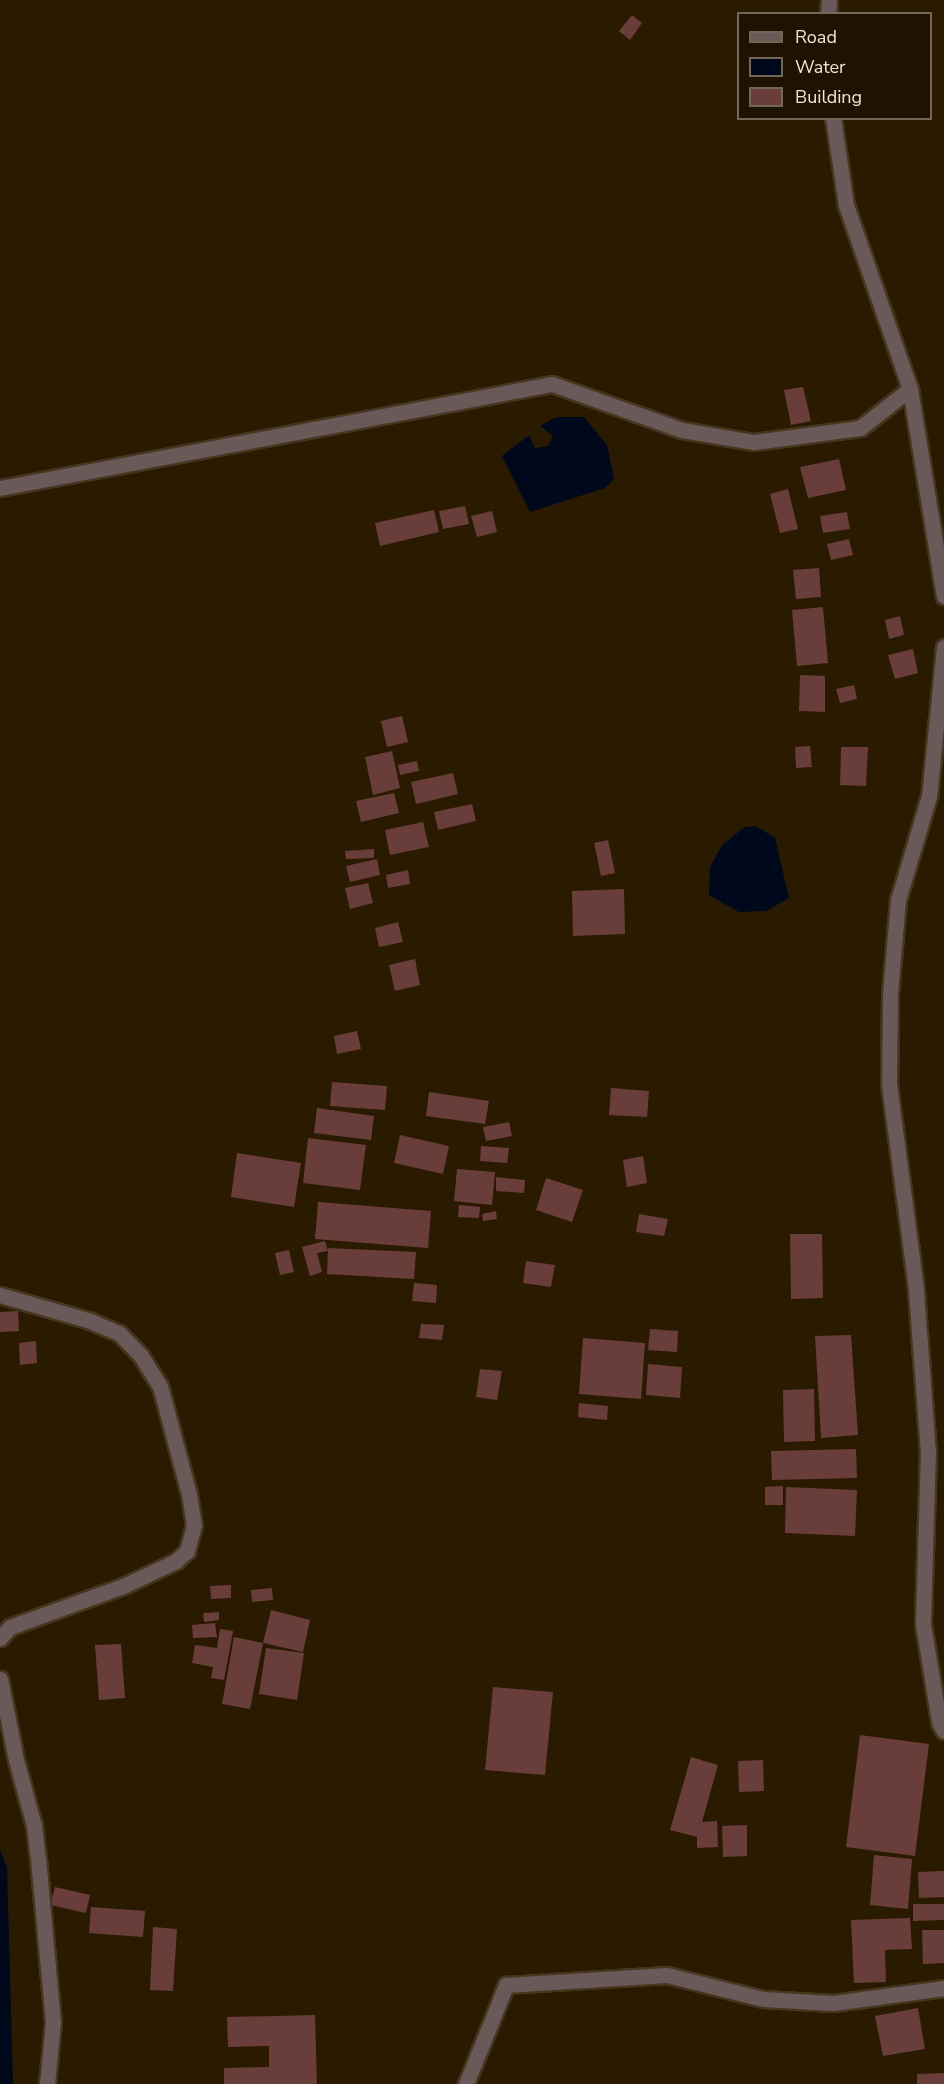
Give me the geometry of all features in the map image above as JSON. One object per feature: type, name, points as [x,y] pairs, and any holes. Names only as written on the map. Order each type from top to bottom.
[{"type":"street","points":[[833,120],[846,205],[910,390],[944,596]]},
{"type":"street","points":[[0,488],[552,384],[682,430],[754,442],[860,428],[910,390]]},
{"type":"street","points":[[944,647],[929,796],[898,900],[890,994],[889,1084],[916,1290],[928,1452],[923,1624],[939,1722],[944,1731]]},
{"type":"street","points":[[0,1295],[88,1320],[119,1333],[141,1356],[160,1386],[189,1494],[194,1525],[187,1551],[177,1561],[123,1586],[10,1627],[0,1638]]},
{"type":"street","points":[[0,1679],[16,1760],[34,1826],[38,1858],[53,2022],[47,2084]]},
{"type":"street","points":[[466,2084],[506,1984],[667,1975],[763,1999],[833,2003],[944,1988]]},
{"type":"water","points":[[556,417],[584,417],[607,445],[614,479],[605,488],[530,512],[502,456],[529,435],[535,448],[548,446],[553,436],[540,426]]},
{"type":"water","points":[[756,826],[775,838],[789,898],[766,911],[739,912],[709,895],[710,867],[723,844],[745,827]]},
{"type":"water","points":[[0,1850],[7,1867],[13,2084],[0,2084]]},
{"type":"building","points":[[632,15],[642,23],[630,40],[619,31]]},
{"type":"building","points":[[803,387],[811,421],[791,425],[784,390]]},
{"type":"building","points":[[839,459],[846,490],[808,498],[800,467]]},
{"type":"building","points":[[788,489],[798,529],[780,533],[770,494]]},
{"type":"building","points":[[465,506],[469,524],[443,529],[439,511]]},
{"type":"building","points":[[434,510],[439,532],[380,546],[375,523]]},
{"type":"building","points":[[492,511],[497,532],[477,537],[471,516]]},
{"type":"building","points":[[847,512],[850,529],[823,533],[820,516]]},
{"type":"building","points":[[849,539],[853,555],[831,560],[827,544]]},
{"type":"building","points":[[819,568],[821,597],[796,599],[793,570]]},
{"type":"building","points":[[823,607],[828,663],[797,666],[792,610]]},
{"type":"building","points":[[900,616],[904,635],[889,639],[885,620]]},
{"type":"building","points":[[913,649],[918,673],[895,679],[888,655]]},
{"type":"building","points":[[800,675],[825,676],[825,712],[799,711]]},
{"type":"building","points":[[854,685],[857,699],[840,703],[836,689]]},
{"type":"building","points":[[402,716],[408,742],[387,747],[381,721]]},
{"type":"building","points":[[810,746],[812,767],[796,768],[795,747]]},
{"type":"building","points":[[841,747],[868,747],[866,786],[840,785]]},
{"type":"building","points":[[392,751],[400,788],[373,795],[365,757]]},
{"type":"building","points":[[417,761],[419,771],[400,775],[398,765]]},
{"type":"building","points":[[453,773],[458,794],[416,804],[411,782]]},
{"type":"building","points":[[394,793],[399,813],[361,822],[356,801]]},
{"type":"building","points":[[472,804],[476,821],[438,830],[434,812]]},
{"type":"building","points":[[423,822],[429,847],[390,855],[385,830]]},
{"type":"building","points":[[608,840],[615,873],[601,876],[594,843]]},
{"type":"building","points":[[374,849],[374,858],[346,859],[345,851]]},
{"type":"building","points":[[377,859],[380,875],[350,882],[346,866]]},
{"type":"building","points":[[408,870],[410,884],[388,888],[386,875]]},
{"type":"building","points":[[368,883],[373,903],[350,909],[345,888]]},
{"type":"building","points":[[624,889],[625,934],[573,936],[572,891]]},
{"type":"building","points":[[398,922],[403,942],[379,947],[375,928]]},
{"type":"building","points":[[415,959],[420,985],[395,991],[389,965]]},
{"type":"building","points":[[357,1031],[361,1049],[337,1054],[334,1036]]},
{"type":"building","points":[[332,1082],[387,1086],[385,1110],[330,1106]]},
{"type":"building","points":[[611,1088],[649,1091],[647,1117],[609,1115]]},
{"type":"building","points":[[429,1092],[489,1101],[485,1124],[426,1116]]},
{"type":"building","points":[[317,1108],[374,1116],[371,1140],[314,1133]]},
{"type":"building","points":[[509,1122],[512,1136],[486,1141],[483,1127]]},
{"type":"building","points":[[400,1135],[449,1146],[443,1174],[394,1163]]},
{"type":"building","points":[[308,1138],[366,1145],[360,1190],[303,1183]]},
{"type":"building","points":[[481,1146],[509,1148],[507,1163],[480,1161]]},
{"type":"building","points":[[237,1153],[301,1163],[294,1207],[231,1197]]},
{"type":"building","points":[[643,1156],[647,1183],[627,1187],[623,1160]]},
{"type":"building","points":[[457,1169],[495,1172],[492,1205],[454,1201]]},
{"type":"building","points":[[496,1177],[525,1180],[524,1193],[496,1191]]},
{"type":"building","points":[[546,1178],[583,1190],[572,1222],[536,1210]]},
{"type":"building","points":[[318,1202],[431,1211],[428,1248],[315,1239]]},
{"type":"building","points":[[459,1205],[480,1207],[479,1218],[458,1217]]},
{"type":"building","points":[[496,1211],[497,1219],[483,1221],[482,1214]]},
{"type":"building","points":[[639,1214],[668,1219],[664,1236],[636,1232]]},
{"type":"building","points":[[790,1234],[822,1234],[823,1298],[791,1299]]},
{"type":"building","points":[[325,1241],[328,1251],[317,1253],[322,1272],[310,1276],[302,1247]]},
{"type":"building","points":[[328,1248],[416,1252],[414,1279],[327,1274]]},
{"type":"building","points":[[289,1250],[294,1272],[280,1275],[275,1253]]},
{"type":"building","points":[[526,1261],[555,1265],[551,1287],[523,1283]]},
{"type":"building","points":[[414,1283],[437,1285],[436,1303],[412,1301]]},
{"type":"building","points":[[18,1311],[19,1331],[0,1332],[0,1312]]},
{"type":"building","points":[[421,1324],[444,1325],[442,1340],[419,1338]]},
{"type":"building","points":[[650,1329],[678,1331],[677,1352],[648,1350]]},
{"type":"building","points":[[851,1335],[858,1435],[821,1438],[815,1336]]},
{"type":"building","points":[[583,1338],[645,1343],[641,1399],[579,1394]]},
{"type":"building","points":[[36,1341],[37,1363],[20,1365],[19,1343]]},
{"type":"building","points":[[648,1364],[682,1367],[680,1398],[646,1395]]},
{"type":"building","points":[[480,1369],[502,1371],[497,1400],[476,1397]]},
{"type":"building","points":[[814,1389],[815,1441],[784,1442],[783,1390]]},
{"type":"building","points":[[579,1403],[608,1406],[607,1420],[578,1417]]},
{"type":"building","points":[[856,1449],[857,1478],[772,1480],[771,1451]]},
{"type":"building","points":[[783,1486],[783,1505],[765,1505],[765,1487]]},
{"type":"building","points":[[786,1487],[857,1490],[855,1536],[785,1533]]},
{"type":"building","points":[[231,1585],[231,1598],[211,1599],[210,1586]]},
{"type":"building","points":[[272,1588],[273,1600],[252,1602],[251,1590]]},
{"type":"building","points":[[271,1610],[310,1620],[303,1652],[263,1643]]},
{"type":"building","points":[[219,1612],[219,1620],[204,1622],[203,1613]]},
{"type":"building","points":[[215,1623],[217,1637],[193,1638],[192,1625]]},
{"type":"building","points":[[220,1629],[233,1631],[224,1680],[211,1678],[213,1667],[192,1663],[195,1645],[217,1648]]},
{"type":"building","points":[[234,1637],[263,1643],[250,1709],[222,1704]]},
{"type":"building","points":[[121,1644],[125,1698],[99,1700],[95,1645]]},
{"type":"building","points":[[266,1648],[304,1653],[297,1700],[259,1694]]},
{"type":"building","points":[[493,1687],[553,1692],[545,1775],[485,1770]]},
{"type":"building","points":[[860,1735],[929,1744],[915,1856],[846,1847]]},
{"type":"building","points":[[691,1757],[718,1765],[702,1822],[717,1821],[718,1847],[697,1848],[697,1837],[670,1830]]},
{"type":"building","points":[[763,1760],[764,1791],[739,1792],[738,1761]]},
{"type":"building","points":[[747,1825],[747,1856],[723,1857],[722,1826]]},
{"type":"building","points":[[874,1855],[912,1859],[908,1909],[870,1905]]},
{"type":"building","points":[[944,1871],[944,1897],[919,1898],[918,1872]]},
{"type":"building","points":[[55,1887],[90,1895],[86,1913],[50,1905]]},
{"type":"building","points":[[913,1904],[944,1904],[944,1920],[913,1921]]},
{"type":"building","points":[[91,1907],[145,1911],[143,1937],[89,1933]]},
{"type":"building","points":[[910,1918],[912,1949],[885,1950],[886,1982],[854,1983],[851,1920]]},
{"type":"building","points":[[153,1927],[177,1929],[173,1991],[150,1990]]},
{"type":"building","points":[[922,1930],[944,1930],[944,1963],[923,1964]]},
{"type":"building","points":[[918,2008],[925,2049],[883,2056],[875,2016]]},
{"type":"building","points":[[315,2015],[317,2084],[224,2084],[224,2068],[269,2067],[269,2046],[228,2047],[227,2017]]},
{"type":"building","points":[[944,2073],[944,2084],[917,2084],[917,2074]]}]
